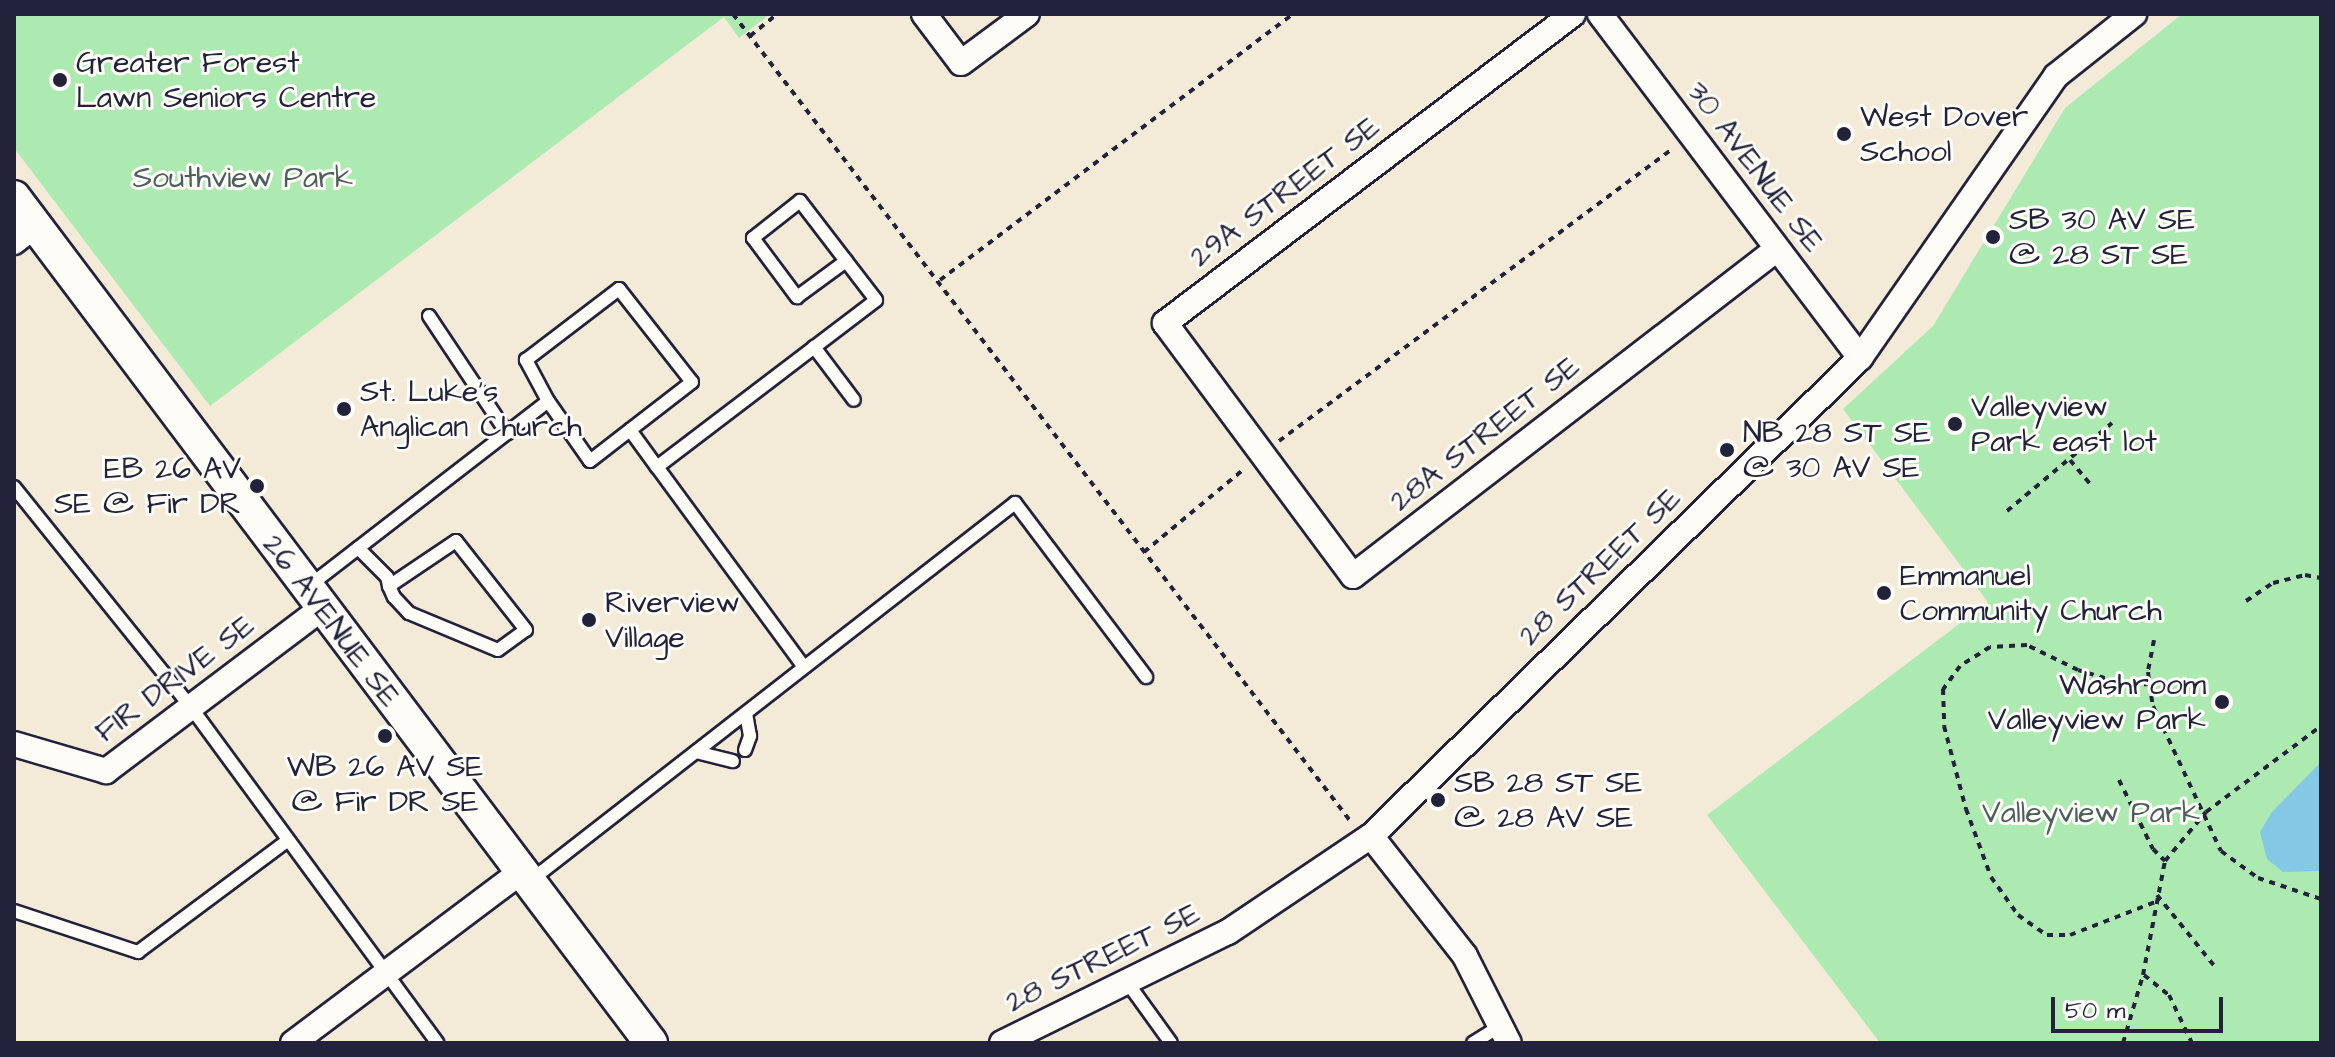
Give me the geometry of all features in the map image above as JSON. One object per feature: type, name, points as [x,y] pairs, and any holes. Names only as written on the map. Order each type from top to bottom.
[{"type":"street","points":[[924,14],[961,63],[1027,14]]},
{"type":"street","name":"29A STREET SE","points":[[1261,455],[1165,323],[1573,14]]},
{"type":"street","name":"30 AVENUE SE","points":[[1600,14],[1860,358]]},
{"type":"street","name":"28 STREET SE","points":[[1002,1043],[1228,932],[1371,836],[1860,358],[2056,76],[2134,14]]},
{"type":"street","name":"26 AVENUE SE","points":[[14,197],[25,234],[314,599],[651,1043]]},
{"type":"street","name":"28A STREET SE","points":[[1261,455],[1353,576],[1777,249]]},
{"type":"street","name":"FIR DRIVE SE","points":[[14,744],[106,771],[190,706],[314,599]]},
{"type":"street","points":[[1371,836],[1465,956],[1505,1035]]},
{"type":"street","points":[[293,1043],[385,973],[526,876]]},
{"type":"lane","points":[[657,467],[876,300],[800,201],[753,238],[797,297],[846,261]]},
{"type":"lane","points":[[619,289],[692,382],[630,430],[590,461],[548,401],[526,360],[619,289]]},
{"type":"lane","points":[[429,316],[507,433]]},
{"type":"lane","points":[[814,347],[854,400]]},
{"type":"lane","points":[[314,599],[358,548],[548,401]]},
{"type":"lane","points":[[630,430],[804,667]]},
{"type":"lane","points":[[14,487],[190,706],[438,1043]]},
{"type":"lane","points":[[526,876],[696,752],[1015,503],[1146,677]]},
{"type":"lane","points":[[358,548],[409,613],[498,650],[526,630],[456,541],[389,586]]},
{"type":"lane","points":[[745,750],[750,736],[746,713]]},
{"type":"lane","points":[[696,752],[733,761]]},
{"type":"lane","points":[[14,911],[138,952],[288,840]]},
{"type":"lane","points":[[1127,982],[1171,1043]]},
{"type":"lane","points":[[1473,1043],[1505,1035]]},
{"type":"path","points":[[733,14],[939,280],[1346,819],[1371,836]]},
{"type":"path","points":[[750,36],[777,14]]},
{"type":"path","points":[[939,280],[1293,14]]},
{"type":"path","points":[[1144,552],[1261,455],[1691,135]]},
{"type":"path","points":[[2007,511],[2112,423]]},
{"type":"path","points":[[2070,460],[2090,484]]},
{"type":"path","points":[[2246,601],[2273,583],[2305,575],[2321,578]]},
{"type":"path","points":[[2154,640],[2150,684],[2173,752],[2206,812],[2221,851],[2240,868],[2321,899]]},
{"type":"path","points":[[2150,684],[2128,685],[2078,670],[2027,645],[1990,647],[1960,666],[1943,689],[1944,726],[1966,809],[1991,877],[2018,915],[2047,935],[2070,935],[2155,902]]},
{"type":"path","points":[[2123,1043],[2143,975],[2165,861],[2206,812],[2321,726]]},
{"type":"path","points":[[2119,780],[2153,849],[2165,861]]},
{"type":"path","points":[[2157,895],[2215,967]]},
{"type":"path","points":[[2143,975],[2169,995],[2192,1043]]},
{"type":"green space","name":"Southview Park","points":[[14,14],[770,14],[739,38],[724,17],[210,406],[14,148]]},
{"type":"green space","name":"Valleyview Park","points":[[2182,14],[2321,14],[2321,1043],[1880,1043],[1707,815],[1988,602],[1843,409],[1933,326],[2065,108]]},
{"type":"water","points":[[2321,762],[2321,871],[2283,872],[2267,859],[2260,832],[2271,813]]},
{"type":"place","name":"Greater Forest Lawn Seniors Centre","points":[[60,80]]},
{"type":"place","name":"West Dover School","points":[[1844,134]]},
{"type":"place","name":"SB 30 AV SE @ 28 ST SE","points":[[1993,237]]},
{"type":"place","name":"St. Luke's Anglican Church","points":[[344,409]]},
{"type":"place","name":"Valleyview Park east lot","points":[[1955,424]]},
{"type":"place","name":"NB 28 ST SE @ 30 AV SE","points":[[1727,450]]},
{"type":"place","name":"EB 26 AV SE @ Fir DR","points":[[257,486]]},
{"type":"place","name":"Emmanuel Community Church","points":[[1884,593]]},
{"type":"place","name":"Riverview Village","points":[[589,620]]},
{"type":"place","name":"Washroom Valleyview Park","points":[[2222,702]]},
{"type":"place","name":"WB 26 AV SE @ Fir DR SE","points":[[385,736]]},
{"type":"place","name":"SB 28 ST SE @ 28 AV SE","points":[[1438,800]]}]
